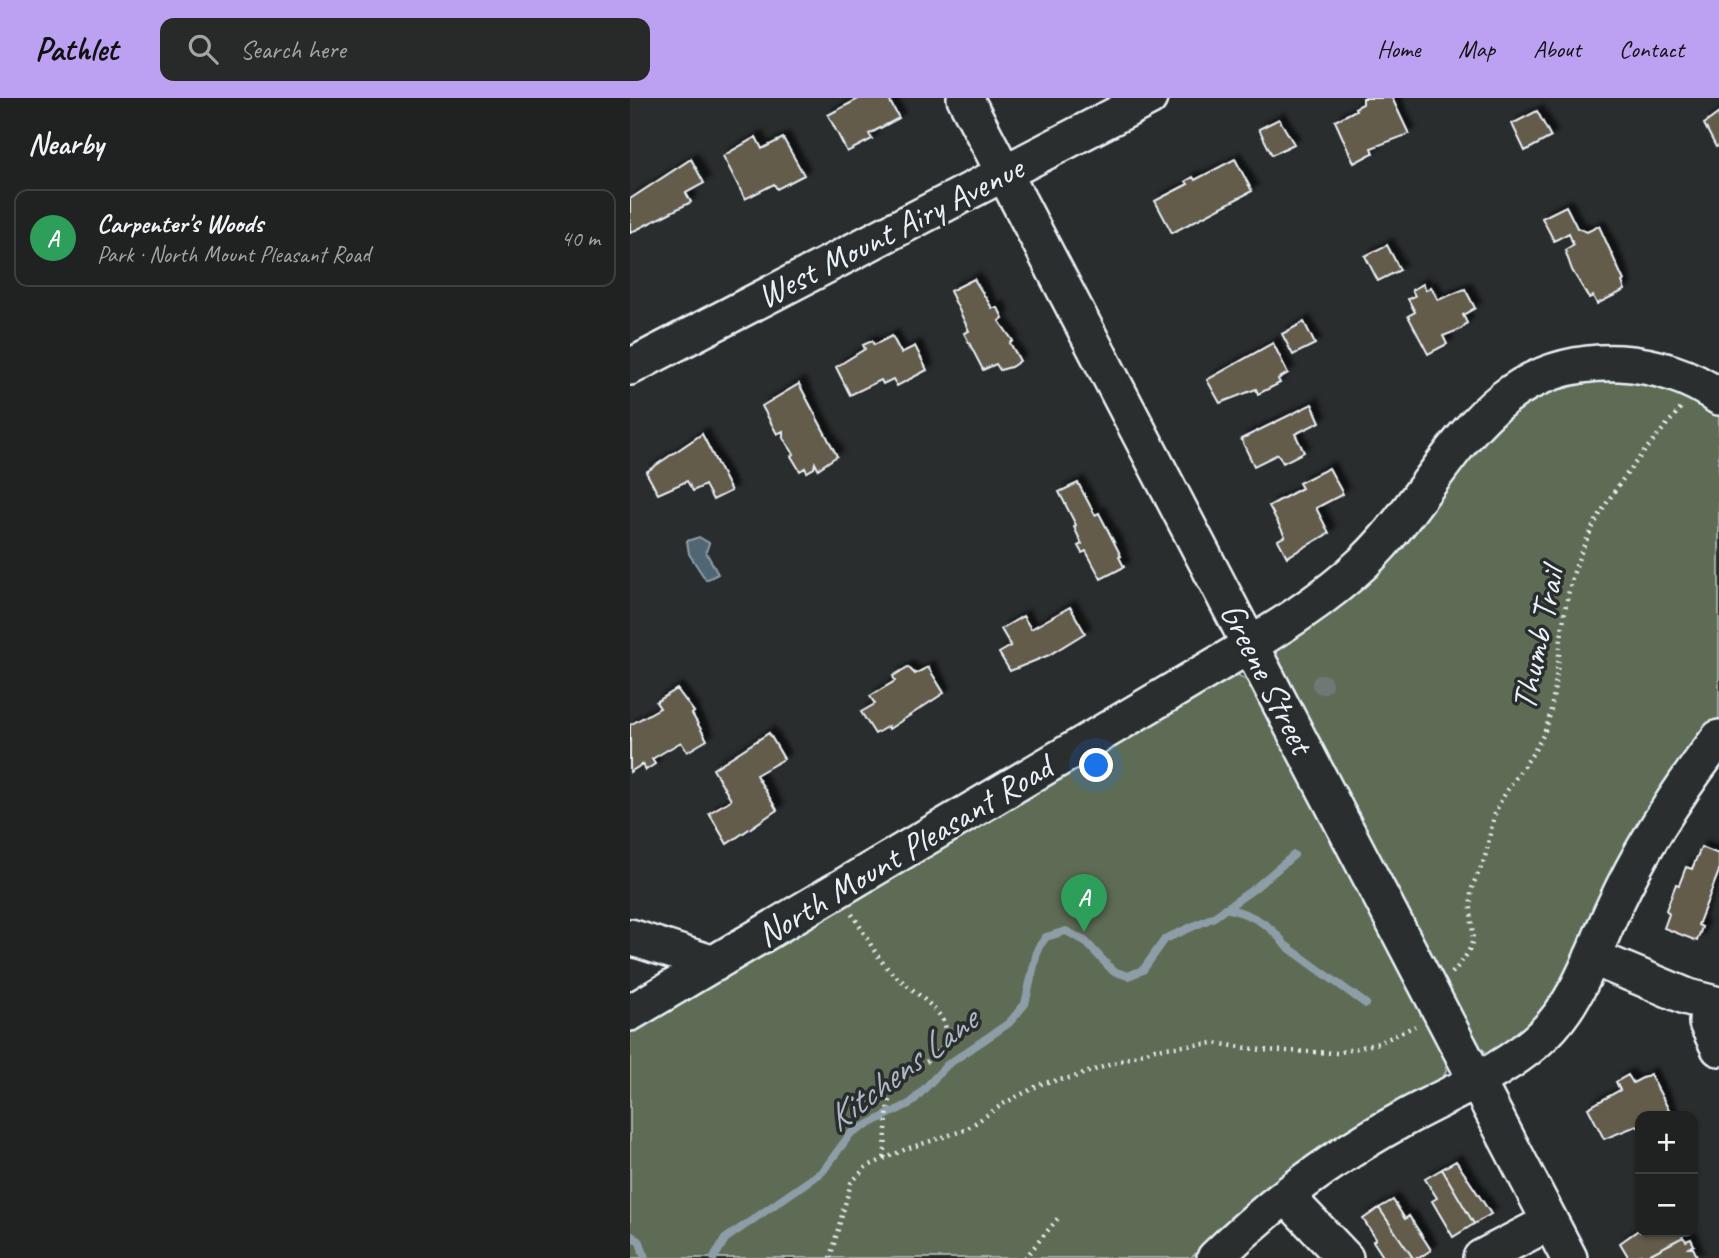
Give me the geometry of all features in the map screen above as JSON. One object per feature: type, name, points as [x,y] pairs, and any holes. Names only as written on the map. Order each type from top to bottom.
[{"type":"street","name":"Greene Street","points":[[965,98],[1569,1258]]},
{"type":"street","name":"West Mount Airy Avenue","points":[[630,367],[1149,98]]},
{"type":"street","name":"North Mount Pleasant Road","points":[[630,1013],[1250,645],[1304,610],[1364,561],[1399,523],[1468,430],[1516,390],[1562,370],[1611,363],[1632,364],[1674,373],[1719,397]]},
{"type":"street","points":[[1215,1258],[1287,1197],[1354,1148],[1507,1063],[1544,1034],[1568,1003],[1647,844],[1719,738]]},
{"type":"street","points":[[630,937],[714,964]]},
{"type":"street","points":[[1592,957],[1714,1004],[1707,1023],[1719,1048]]},
{"type":"street","points":[[1287,1197],[1345,1258]]},
{"type":"street","points":[[1481,1258],[1550,1222]]},
{"type":"path","name":"Thumb Trail","points":[[1449,976],[1470,953],[1473,944],[1471,894],[1484,860],[1494,814],[1525,766],[1548,723],[1566,608],[1581,553],[1610,497],[1685,404]]},
{"type":"path","points":[[836,890],[888,969],[939,1014],[945,1024],[942,1045],[936,1055],[898,1084],[891,1104],[884,1160]]},
{"type":"path","points":[[830,1258],[851,1183],[866,1167],[906,1149],[946,1139],[965,1130],[1003,1104],[1044,1083],[1074,1077],[1137,1053],[1214,1043],[1261,1050],[1337,1053],[1379,1043],[1416,1026]]},
{"type":"path","points":[[1025,1258],[1059,1217]]},
{"type":"green space","points":[[1577,380],[1656,381],[1719,410],[1719,718],[1693,752],[1539,1021],[1490,1055],[1476,1045],[1277,660],[1275,646],[1504,412]]},
{"type":"green space","points":[[1235,673],[1249,682],[1446,1059],[1446,1072],[1441,1080],[1407,1098],[1310,1161],[1249,1208],[1191,1258],[630,1258],[630,1028]]},
{"type":"water","points":[[699,537],[709,543],[706,552],[718,574],[706,580],[689,554],[687,541]]},
{"type":"building","points":[[860,98],[888,98],[899,118],[869,134],[872,139],[847,152],[828,115]]},
{"type":"building","points":[[1363,98],[1392,98],[1409,134],[1371,148],[1373,153],[1354,163],[1335,121],[1356,110],[1355,108],[1363,104]]},
{"type":"building","points":[[1537,111],[1551,137],[1525,151],[1512,124]]},
{"type":"building","points":[[1719,113],[1719,146],[1716,147],[1704,124]]},
{"type":"building","points":[[1279,119],[1294,144],[1272,155],[1259,129]]},
{"type":"building","points":[[756,137],[762,149],[783,138],[804,175],[777,189],[774,184],[745,199],[723,156]]},
{"type":"building","points":[[691,159],[704,183],[686,193],[691,202],[630,233],[630,199]]},
{"type":"building","points":[[1235,159],[1252,191],[1172,233],[1155,201],[1188,184],[1186,181],[1193,177],[1195,180]]},
{"type":"building","points":[[1566,206],[1577,228],[1587,232],[1599,226],[1624,281],[1625,290],[1597,304],[1593,296],[1589,298],[1572,270],[1565,250],[1573,245],[1569,233],[1554,241],[1542,218]]},
{"type":"building","points":[[1387,245],[1400,270],[1378,281],[1365,256]]},
{"type":"building","points":[[974,279],[992,308],[998,308],[1003,318],[999,321],[1013,341],[1010,343],[1020,361],[1011,367],[1000,370],[996,364],[983,370],[964,333],[969,331],[950,291]]},
{"type":"building","points":[[1423,284],[1426,290],[1431,287],[1438,300],[1465,289],[1475,308],[1463,315],[1467,323],[1461,329],[1443,336],[1447,344],[1428,354],[1408,316],[1415,312],[1408,299],[1415,296],[1412,290]]},
{"type":"building","points":[[1304,322],[1315,344],[1293,355],[1282,334]]},
{"type":"building","points":[[892,336],[901,353],[915,346],[927,370],[897,386],[893,379],[883,384],[881,380],[850,395],[836,367],[865,349],[863,345],[872,341],[874,345]]},
{"type":"building","points":[[1273,343],[1288,373],[1278,379],[1280,383],[1258,394],[1256,389],[1220,403],[1207,380]]},
{"type":"building","points":[[799,384],[837,456],[818,469],[815,463],[814,468],[807,472],[805,468],[800,471],[791,456],[794,454],[783,438],[783,431],[777,434],[762,406]]},
{"type":"building","points":[[1312,404],[1320,422],[1295,434],[1304,452],[1283,463],[1278,454],[1254,466],[1241,439]]},
{"type":"building","points":[[702,434],[731,491],[713,500],[705,485],[693,491],[687,481],[658,494],[646,472]]},
{"type":"building","points":[[1329,468],[1343,494],[1316,508],[1329,533],[1287,557],[1278,540],[1285,536],[1269,506],[1302,488],[1299,483]]},
{"type":"building","points":[[1078,483],[1095,515],[1099,513],[1124,567],[1101,579],[1086,551],[1082,553],[1078,546],[1082,544],[1074,527],[1076,525],[1059,492]]},
{"type":"building","points":[[1070,607],[1085,633],[1049,655],[1010,671],[999,653],[1011,646],[1001,629],[1023,616],[1031,629]]},
{"type":"building","points":[[908,667],[915,674],[928,667],[944,693],[889,729],[888,726],[875,734],[861,712],[875,704],[870,696],[895,681],[893,676]]},
{"type":"building","points":[[677,689],[694,712],[692,714],[707,740],[687,752],[681,742],[652,759],[655,764],[646,770],[643,764],[630,772],[630,725],[660,708],[656,702]]},
{"type":"building","points":[[769,733],[784,759],[756,775],[777,810],[727,844],[709,813],[731,800],[713,769]]},
{"type":"building","points":[[1701,847],[1719,854],[1719,871],[1698,925],[1702,927],[1697,941],[1664,928],[1669,914],[1666,910],[1676,884],[1679,885],[1686,867],[1692,869]]},
{"type":"building","points":[[1650,1074],[1669,1111],[1635,1111],[1635,1126],[1604,1139],[1588,1108],[1620,1090],[1616,1082],[1628,1075],[1633,1083]]},
{"type":"building","points":[[1456,1161],[1491,1214],[1474,1224],[1442,1169]]},
{"type":"building","points":[[1442,1169],[1474,1224],[1453,1237],[1432,1201],[1437,1198],[1425,1179]]},
{"type":"building","points":[[1393,1200],[1405,1219],[1409,1216],[1431,1250],[1419,1258],[1413,1258],[1379,1208]]},
{"type":"building","points":[[1379,1208],[1413,1258],[1384,1258],[1363,1219]]},
{"type":"building","points":[[1635,1232],[1635,1237],[1683,1237],[1643,1258],[1641,1255],[1629,1258],[1620,1243]]},
{"type":"building","points":[[1683,1237],[1686,1241],[1691,1239],[1694,1245],[1689,1248],[1693,1248],[1698,1258],[1643,1258]]},
{"type":"waterway","name":"Kitchens Lane","points":[[714,1258],[725,1239],[823,1171],[851,1133],[911,1103],[947,1065],[1009,1023],[1025,1004],[1038,948],[1046,937],[1066,931],[1085,941],[1113,971],[1128,976],[1143,970],[1165,939],[1214,917],[1255,888],[1294,855]]},
{"type":"waterway","points":[[1225,908],[1251,916],[1266,925],[1285,945],[1366,1004]]},
{"type":"waterway","name":"Kitchens Lane","points":[[630,1235],[640,1242],[645,1258]]},
{"type":"place","name":"Carpenter's Woods","points":[[1084,932]]}]
